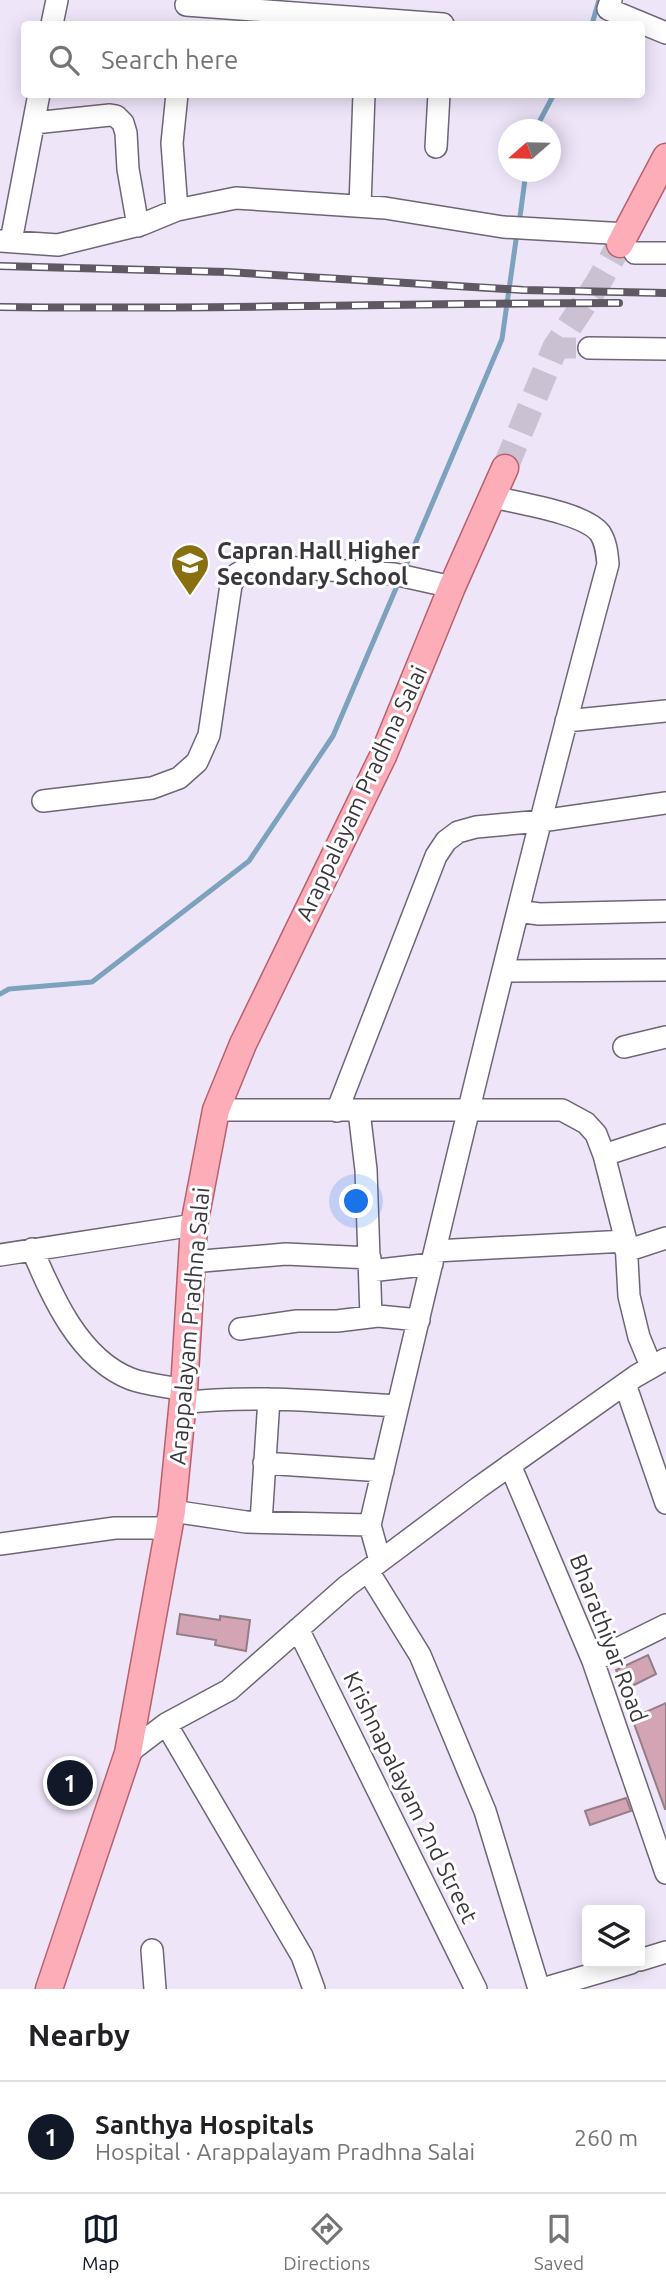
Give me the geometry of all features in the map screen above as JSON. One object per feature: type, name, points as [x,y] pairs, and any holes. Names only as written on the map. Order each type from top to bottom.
[{"type":"main road","points":[[627,244],[664,166]]},
{"type":"main road","name":"Arappalayam Pradhna Salai","points":[[49,1989],[128,1753],[170,1519],[183,1397],[194,1225],[216,1110],[243,1044],[383,756],[452,587],[505,468]]},
{"type":"street","points":[[53,21],[57,0]]},
{"type":"street","points":[[611,0],[608,9],[637,21]]},
{"type":"street","points":[[185,10],[354,21]]},
{"type":"street","points":[[645,24],[666,33]]},
{"type":"street","points":[[38,98],[5,241],[58,245],[138,226],[177,210],[236,198],[384,208],[627,244],[666,253]]},
{"type":"street","points":[[177,98],[172,143],[177,210]]},
{"type":"street","points":[[360,206],[364,98]]},
{"type":"street","points":[[436,147],[439,98]]},
{"type":"street","points":[[33,123],[117,116],[126,133],[128,169],[138,226]]},
{"type":"street","points":[[589,348],[666,349]]},
{"type":"street","points":[[493,497],[570,515],[591,524],[606,547],[608,564],[468,1111],[370,1525],[374,1566],[420,1655],[480,1799],[548,1988],[614,1968]]},
{"type":"street","points":[[43,801],[152,788],[179,778],[197,762],[209,735],[231,585],[237,574],[249,567],[405,575],[452,587]]},
{"type":"street","points":[[566,721],[666,711]]},
{"type":"street","points":[[337,1111],[436,856],[446,841],[458,832],[476,827],[541,821],[666,803]]},
{"type":"street","points":[[518,911],[540,914],[666,911]]},
{"type":"street","points":[[503,971],[666,970]]},
{"type":"street","points":[[624,1047],[666,1037]]},
{"type":"street","points":[[128,1753],[166,1724],[229,1690],[374,1566],[510,1465],[659,1362],[639,1337],[629,1296],[626,1246],[604,1155],[596,1133],[586,1122],[562,1110],[216,1110]]},
{"type":"street","points":[[359,1111],[366,1170],[371,1317]]},
{"type":"street","points":[[604,1155],[666,1135]]},
{"type":"street","points":[[0,1255],[194,1225]]},
{"type":"street","points":[[191,1262],[286,1254],[370,1265],[433,1258],[626,1246],[666,1238]]},
{"type":"street","points":[[32,1249],[54,1299],[77,1335],[104,1364],[131,1379],[183,1397],[398,1406]]},
{"type":"street","points":[[240,1329],[297,1321],[337,1321],[371,1317],[419,1320]]},
{"type":"street","points":[[625,1384],[666,1503]]},
{"type":"street","points":[[261,1522],[269,1399]]},
{"type":"street","points":[[264,1463],[383,1471]]},
{"type":"street","name":"Bharathiyar Road","points":[[510,1465],[593,1661],[666,1872]]},
{"type":"street","points":[[0,1544],[170,1519],[370,1525]]},
{"type":"street","points":[[593,1661],[666,1625]]},
{"type":"street","name":"Krishnapalayam 2nd Street","points":[[298,1629],[476,1989]]},
{"type":"street","points":[[166,1724],[302,1956],[314,1989]]},
{"type":"street","points":[[152,1950],[155,1989]]},
{"type":"street","points":[[645,1958],[666,1952]]},
{"type":"building","points":[[180,1614],[220,1620],[220,1616],[250,1620],[246,1651],[215,1645],[216,1640],[177,1634]]},
{"type":"building","points":[[648,1655],[656,1674],[624,1690],[616,1670]]},
{"type":"building","points":[[666,1703],[666,1809],[665,1809],[632,1718]]},
{"type":"building","points":[[62,1773],[82,1776],[79,1793],[59,1790]]},
{"type":"building","points":[[626,1798],[631,1811],[590,1825],[585,1811]]},
{"type":"waterway","points":[[593,21],[599,0]]},
{"type":"waterway","points":[[541,119],[552,98]]},
{"type":"waterway","points":[[519,224],[525,182]]},
{"type":"waterway","points":[[404,570],[502,339],[517,233]]},
{"type":"waterway","points":[[0,994],[9,989],[92,982],[249,861],[333,736],[400,579]]},
{"type":"tunnel","points":[[505,468],[555,348],[620,244]]},
{"type":"tunnel","points":[[555,348],[589,348]]},
{"type":"railway","points":[[0,266],[227,272],[523,290],[666,293]]},
{"type":"railway","points":[[0,307],[619,303]]},
{"type":"place","name":"Capran Hall Higher Secondary School","points":[[190,597]]},
{"type":"place","name":"Santhya Hospitals","points":[[70,1783]]}]
